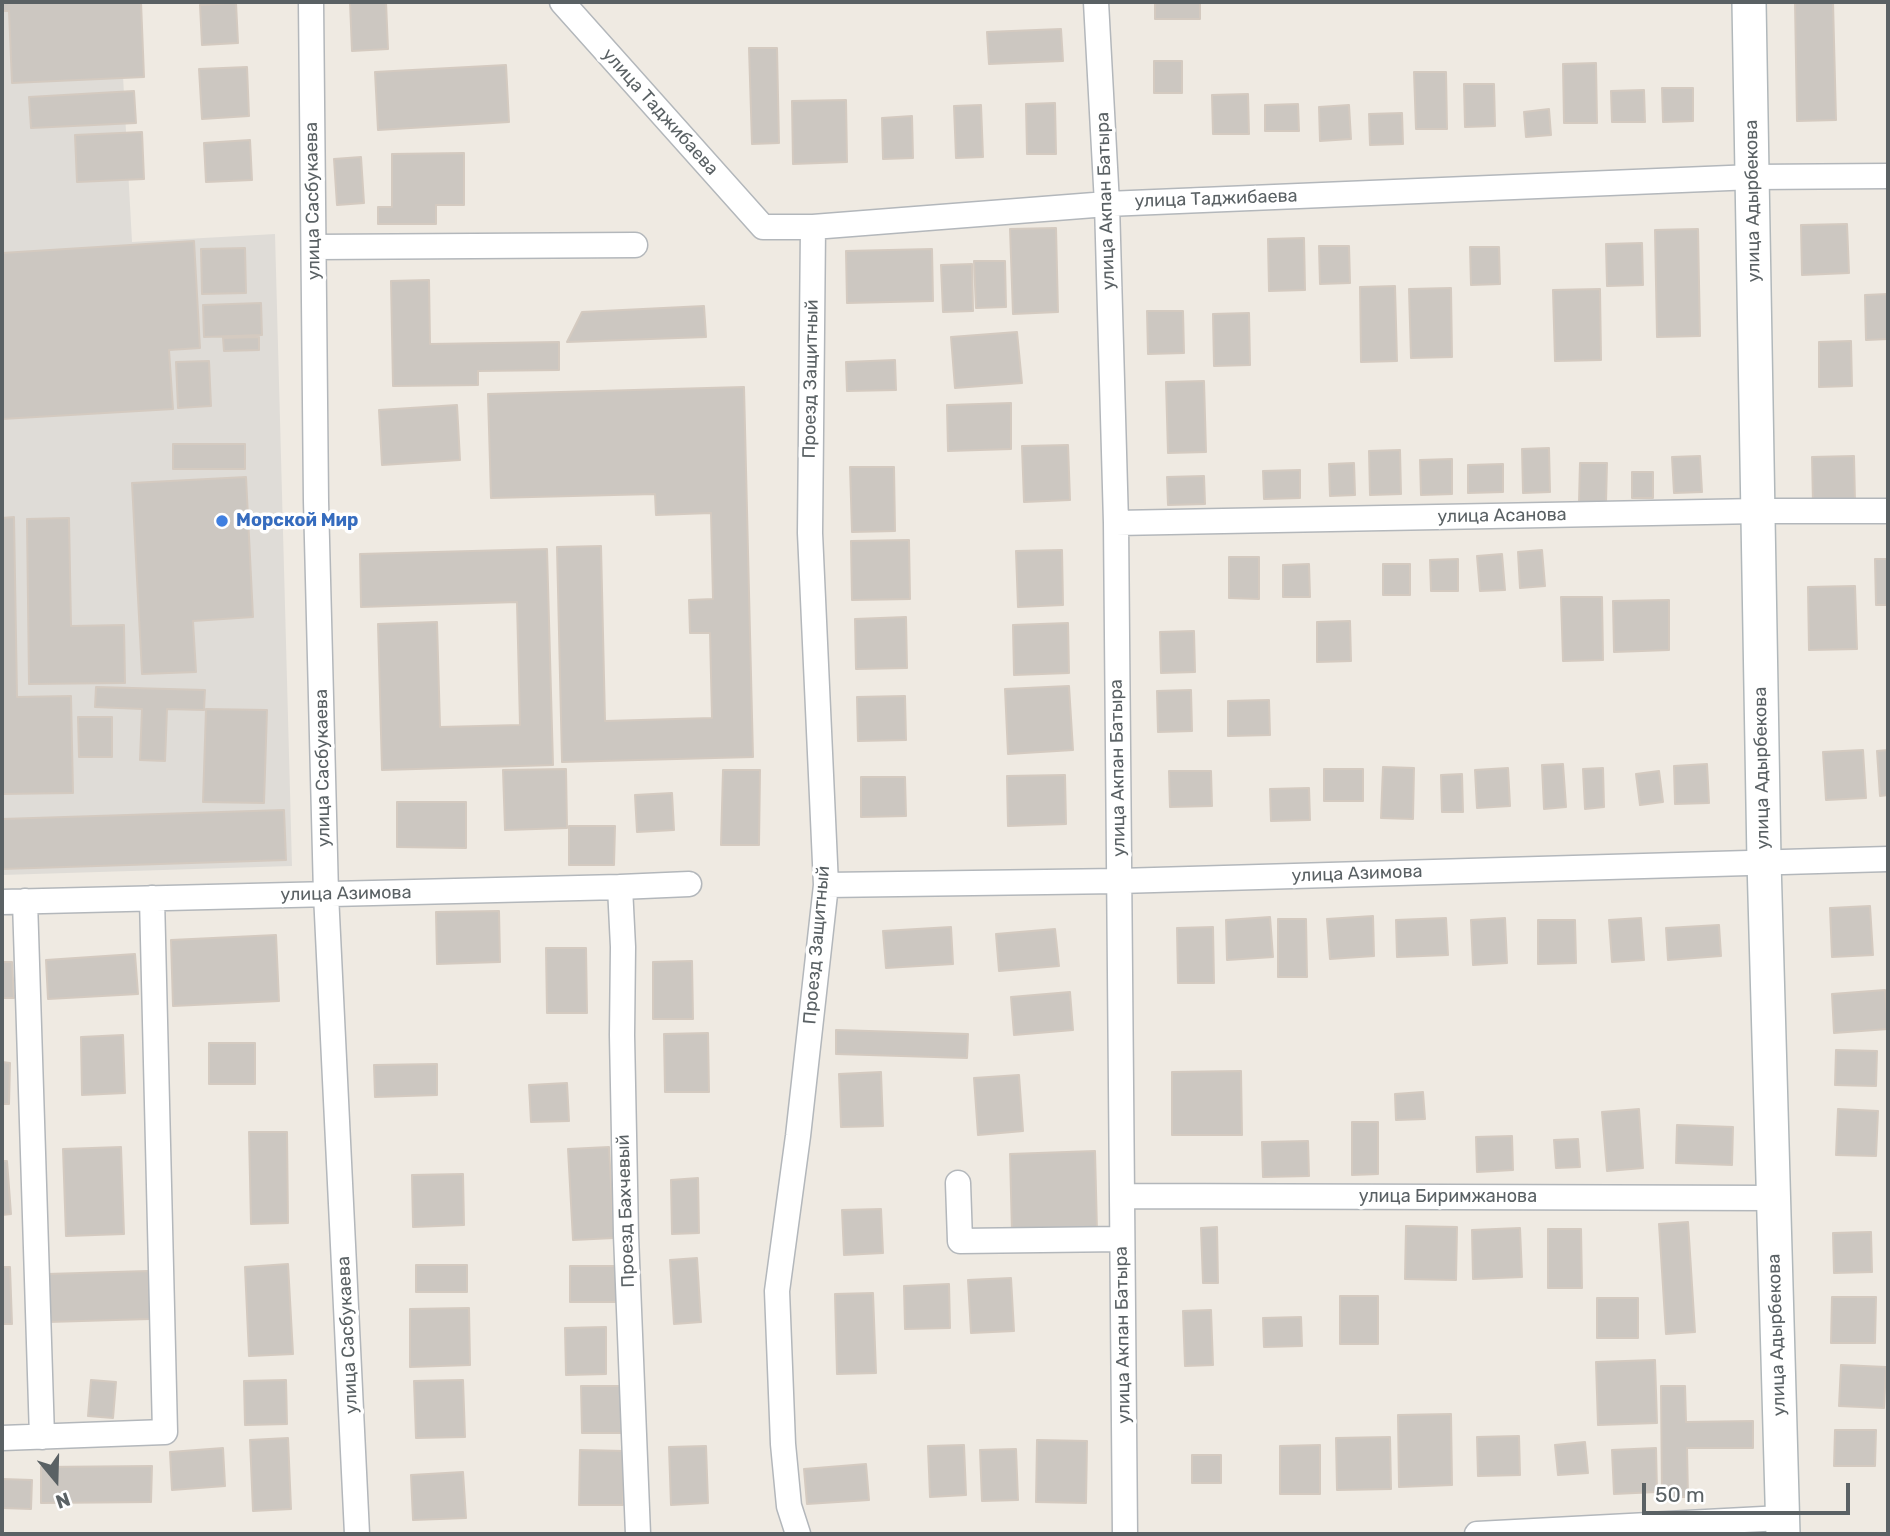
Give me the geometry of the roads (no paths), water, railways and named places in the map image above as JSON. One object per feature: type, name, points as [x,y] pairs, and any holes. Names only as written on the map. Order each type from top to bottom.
[{"type":"main road","name":"улица Адырбекова","points":[[1749,2],[1764,861],[1782,1526]]},
{"type":"street","name":"улица Сасбукаева","points":[[311,2],[316,501],[326,894],[357,1534]]},
{"type":"street","name":"улица Таджибаева","points":[[562,2],[763,227],[813,227],[1107,204],[1753,177],[1888,176]]},
{"type":"street","name":"улица Акпан Батыра","points":[[1096,2],[1107,204],[1116,523],[1125,1534]]},
{"type":"street","name":"Проезд Защитный","points":[[798,1534],[789,1506],[783,1444],[777,1291],[798,1136],[826,885],[810,533],[813,227]]},
{"type":"street","points":[[314,247],[635,245]]},
{"type":"street","name":"улица Асанова","points":[[1116,523],[1888,511]]},
{"type":"street","name":"улица Азимова","points":[[826,885],[1119,881],[1888,859]]},
{"type":"street","name":"улица Азимова","points":[[13,902],[690,884]]},
{"type":"street","name":"Проезд Бахчевый","points":[[620,887],[626,1234],[638,1534]]},
{"type":"street","points":[[2,1438],[165,1432],[152,898]]},
{"type":"street","points":[[13,902],[42,1437]]},
{"type":"street","points":[[958,1182],[960,1241],[1122,1239]]},
{"type":"street","name":"улица Биримжанова","points":[[1122,1196],[1773,1198]]},
{"type":"street","points":[[1477,1534],[1782,1526]]},
{"type":"place","name":"Морской Мир","points":[[222,521]]}]
